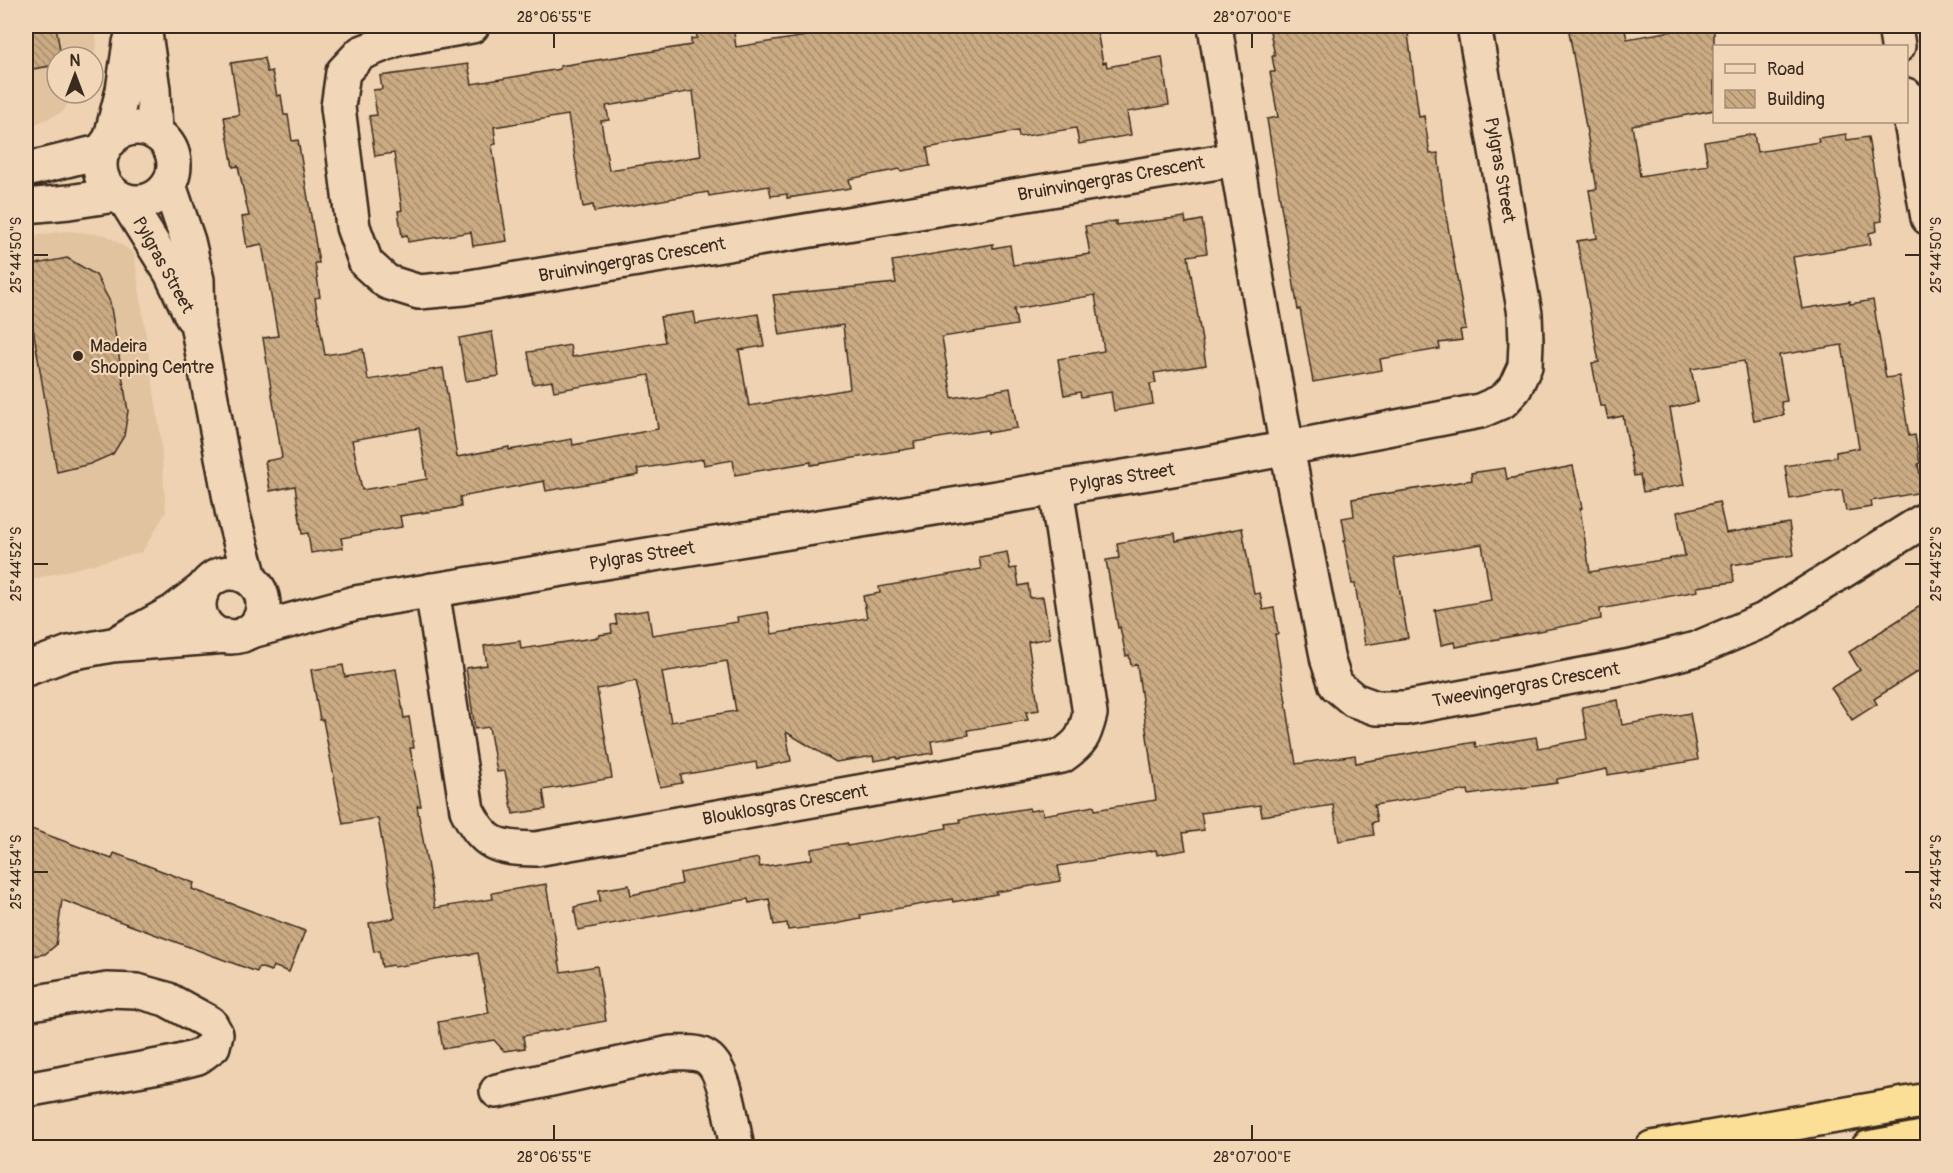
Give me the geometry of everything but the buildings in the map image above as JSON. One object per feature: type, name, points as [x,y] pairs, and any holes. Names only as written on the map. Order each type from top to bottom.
[{"type":"highway","points":[[1652,1148],[1928,1100]]},
{"type":"highway","points":[[1868,1148],[1928,1137]]},
{"type":"street","points":[[121,198],[107,186],[100,163],[123,90],[135,26]]},
{"type":"street","points":[[144,26],[153,89],[155,133]]},
{"type":"street","name":"Bruinvingergras Crescent","points":[[472,26],[397,39],[361,53],[343,72],[338,107],[353,227],[366,263],[387,282],[419,292],[464,288],[1236,159]]},
{"type":"street","points":[[1215,26],[1286,448]]},
{"type":"street","name":"Pylgras Street","points":[[26,669],[69,653],[112,645],[237,634],[355,603],[1215,462],[1480,411],[1503,401],[1515,388],[1525,366],[1525,314],[1474,26]]},
{"type":"street","points":[[1894,26],[1898,45]]},
{"type":"street","points":[[1908,106],[1928,218]]},
{"type":"street","points":[[26,170],[107,146],[120,133],[131,129],[144,129],[165,140],[174,161],[174,174],[169,185],[151,200],[138,202],[121,198],[26,206]]},
{"type":"street","name":"Pylgras Street","points":[[169,185],[188,241],[197,280],[198,329],[233,515],[253,582],[285,597],[308,601],[355,603]]},
{"type":"street","name":"Pylgras Street","points":[[121,198],[171,273],[198,329]]},
{"type":"street","name":"Tweevingergras Crescent","points":[[1286,448],[1328,661],[1336,685],[1354,700],[1376,708],[1405,708],[1631,666],[1696,649],[1764,621],[1928,519]]},
{"type":"street","name":"Blouklosgras Crescent","points":[[432,591],[467,810],[477,830],[493,844],[514,849],[536,849],[1062,756],[1078,744],[1086,730],[1090,714],[1056,488]]},
{"type":"street","points":[[207,584],[219,575],[240,574],[253,582],[262,595],[261,616],[237,634],[217,633],[208,627],[199,608],[200,598],[233,515]]},
{"type":"street","name":"Pylgras Street","points":[[112,645],[173,612],[207,584]]},
{"type":"street","name":"Pylgras Street","points":[[26,649],[69,653]]},
{"type":"street","points":[[26,1004],[107,990],[138,991],[166,999],[210,1023],[216,1034],[213,1046],[198,1057],[26,1090]]},
{"type":"street","points":[[496,1091],[670,1053],[690,1052],[704,1056],[715,1064],[722,1080],[737,1148]]},
{"type":"shaded area","points":[[26,26],[94,26],[97,45],[45,45],[45,105],[67,105],[63,112],[26,128]]},
{"type":"shaded area","name":"Madeira Shopping Centre","points":[[66,231],[106,235],[134,253],[160,432],[166,512],[142,552],[26,581],[26,237]]},
{"type":"place","name":"Madeira Shopping Centre","points":[[78,356]]}]
